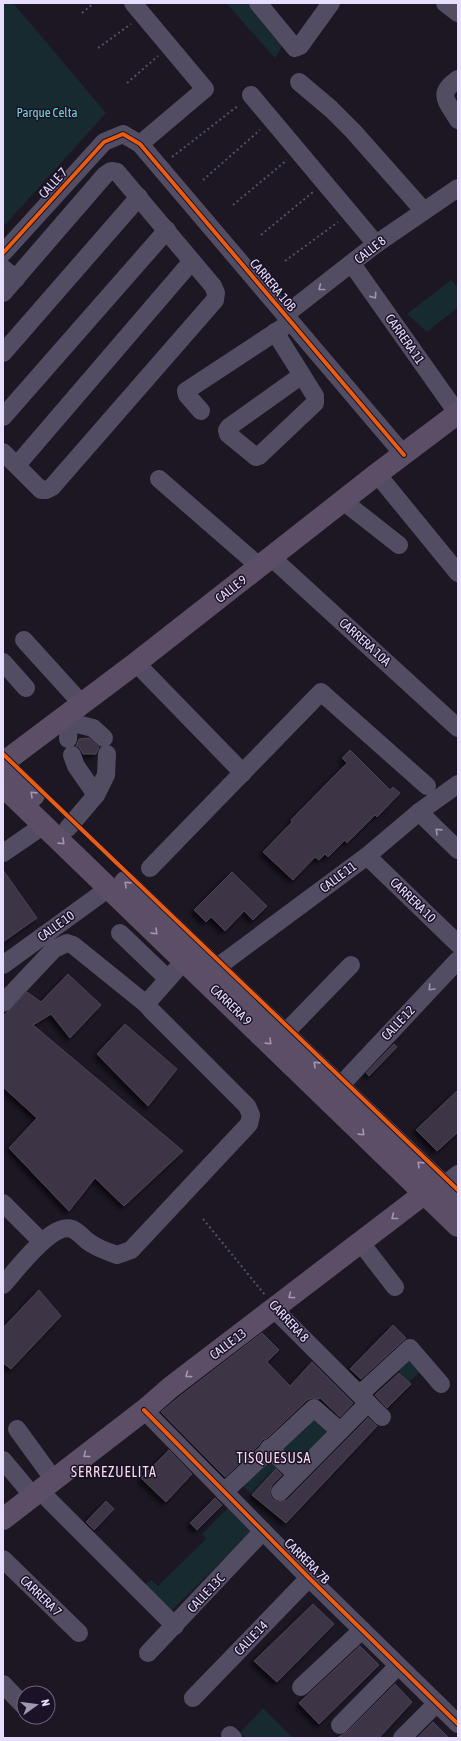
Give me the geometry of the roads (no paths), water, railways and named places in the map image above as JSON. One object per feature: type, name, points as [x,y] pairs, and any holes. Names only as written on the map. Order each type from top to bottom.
[{"type":"main road","name":"CALLE 9","points":[[9,767],[68,734],[82,704],[376,474],[458,414]]},
{"type":"main road","name":"CARRERA 9","points":[[9,767],[68,828],[446,1188],[458,1226]]},
{"type":"main road","name":"CARRERA 9","points":[[3,786],[185,961],[446,1188]]},
{"type":"main road","name":"CALLE 13","points":[[3,1519],[172,1387],[361,1243],[446,1188]]},
{"type":"street","points":[[258,3],[295,48],[300,46],[326,5]]},
{"type":"street","points":[[445,3],[458,13]]},
{"type":"street","points":[[138,9],[205,89],[140,144]]},
{"type":"street","points":[[458,78],[449,85],[445,91],[446,100],[458,120]]},
{"type":"street","points":[[299,82],[331,109],[353,131],[423,210]]},
{"type":"street","points":[[251,95],[376,244]]},
{"type":"street","name":"CARRERA 10B","points":[[123,134],[140,144],[404,454]]},
{"type":"street","name":"CALLE 7","points":[[3,253],[104,142],[123,134]]},
{"type":"street","points":[[3,293],[9,273],[105,175],[111,171],[117,172],[139,197],[213,286],[216,294],[215,300],[52,487],[46,490],[41,490],[3,452]]},
{"type":"street","name":"CALLE 8","points":[[201,411],[187,395],[186,391],[275,332],[288,318],[376,244],[423,210],[458,188]]},
{"type":"street","points":[[3,354],[139,197]]},
{"type":"street","points":[[3,417],[166,230]]},
{"type":"street","points":[[17,465],[192,261]]},
{"type":"street","name":"CARRERA 11","points":[[352,264],[458,414]]},
{"type":"street","points":[[275,332],[302,375],[315,396],[315,403],[262,455],[256,457],[228,434],[227,430],[229,427],[302,375]]},
{"type":"street","points":[[376,474],[458,573]]},
{"type":"street","name":"CARRERA 10A","points":[[158,479],[265,562],[458,728]]},
{"type":"street","points":[[343,501],[399,545]]},
{"type":"street","points":[[24,640],[82,704]]},
{"type":"street","points":[[3,662],[26,688]]},
{"type":"street","points":[[136,663],[243,773]]},
{"type":"street","points":[[150,868],[322,692],[427,786]]},
{"type":"street","points":[[68,828],[96,795],[106,775],[106,746],[92,728],[68,734],[76,766],[96,795]]},
{"type":"street","name":"CALLE 11","points":[[216,968],[367,856],[419,812],[458,784]]},
{"type":"street","points":[[419,812],[458,850]]},
{"type":"street","points":[[3,853],[44,825]]},
{"type":"street","name":"CARRERA 10","points":[[367,856],[458,944]]},
{"type":"street","name":"CALLE 10","points":[[3,965],[109,888]]},
{"type":"street","points":[[120,933],[168,978]]},
{"type":"street","points":[[3,1003],[54,949],[67,943],[73,945],[146,1004],[247,1106],[251,1115],[249,1124],[131,1250],[117,1255],[91,1244],[74,1230],[66,1228],[60,1230],[42,1242],[3,1285]]},
{"type":"street","name":"CALLE 12","points":[[339,1087],[458,960]]},
{"type":"street","points":[[146,1004],[185,961]]},
{"type":"street","points":[[284,1034],[351,965]]},
{"type":"street","points":[[3,1203],[42,1242]]},
{"type":"street","points":[[361,1243],[395,1287]]},
{"type":"street","name":"CARRERA 8","points":[[274,1309],[382,1417]]},
{"type":"street","points":[[280,1492],[340,1430],[364,1398],[410,1348],[441,1384]]},
{"type":"street","points":[[224,1492],[269,1448],[314,1408],[340,1430]]},
{"type":"street","name":"CARRERA 7B","points":[[144,1410],[309,1578],[458,1724]]},
{"type":"street","points":[[16,1429],[43,1489]]},
{"type":"street","points":[[269,1448],[296,1474]]},
{"type":"street","points":[[3,1460],[43,1489],[175,1626]]},
{"type":"street","name":"CALLE 13C","points":[[148,1653],[263,1531]]},
{"type":"street","name":"CARRERA 7","points":[[3,1559],[79,1633]]},
{"type":"street","name":"CALLE 14","points":[[192,1698],[309,1578]]},
{"type":"street","points":[[301,1688],[362,1630]]},
{"type":"street","points":[[340,1725],[398,1666]]},
{"type":"street","points":[[3,1684],[16,1698]]},
{"type":"street","points":[[402,1738],[437,1703]]},
{"type":"district","name":"TISQUESUSA","points":[[274,1458]]},
{"type":"district","name":"SERREZUELITA","points":[[114,1472]]},
{"type":"park label","name":"Parque Celta","points":[[47,112]]}]
